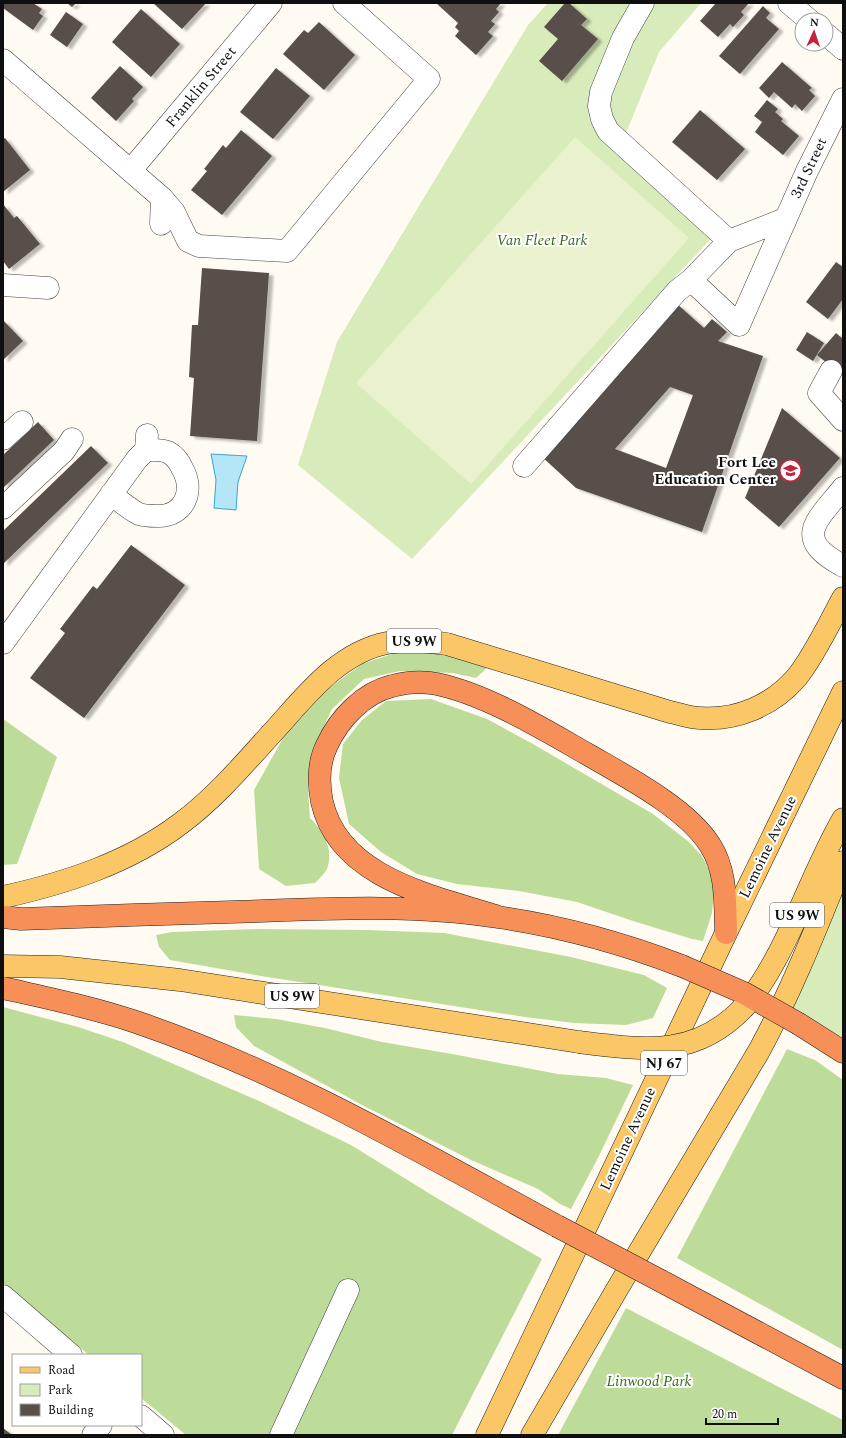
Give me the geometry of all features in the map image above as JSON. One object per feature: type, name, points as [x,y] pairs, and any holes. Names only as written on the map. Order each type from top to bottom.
[{"type":"highway","points":[[496,916],[409,888],[383,876],[356,858],[345,847],[328,822],[323,808],[319,780],[323,753],[331,736],[340,723],[362,701],[376,692],[391,686],[422,682],[436,684],[471,695],[500,707],[568,743],[638,784],[665,802],[703,835],[716,855],[724,884],[726,933]]},
{"type":"highway","points":[[3,917],[21,918],[313,909],[451,911],[496,916],[599,938],[682,966],[744,993],[799,1024],[843,1052]]},
{"type":"highway","points":[[3,988],[73,1004],[134,1021],[246,1064],[362,1122],[843,1378]]},
{"type":"main road","name":"US 9W","points":[[3,897],[33,891],[90,872],[129,857],[164,836],[195,812],[227,783],[320,680],[342,663],[372,648],[403,642],[425,641],[447,644],[670,712],[699,718],[728,717],[752,710],[764,704],[775,697],[792,681],[806,663],[843,598]]},
{"type":"main road","name":"Lemoine Avenue","points":[[487,1435],[726,933],[843,692]]},
{"type":"main road","name":"US 9W","points":[[3,966],[75,968],[180,980],[579,1042],[645,1049],[656,1049],[681,1045],[718,1029],[737,1014],[757,990],[779,951],[832,838],[843,820]]},
{"type":"main road","points":[[532,1435],[759,1051],[806,954],[843,862]]},
{"type":"street","name":"Franklin Street","points":[[131,170],[271,3]]},
{"type":"street","points":[[3,60],[162,198],[174,212],[188,241],[199,246],[287,251],[429,79],[344,3]]},
{"type":"street","points":[[643,3],[623,38],[601,92],[599,106],[602,119],[608,131],[729,241]]},
{"type":"street","points":[[790,3],[800,12]]},
{"type":"street","points":[[834,41],[843,49]]},
{"type":"street","name":"3rd Street","points":[[691,280],[739,325],[807,171],[843,98]]},
{"type":"street","points":[[161,224],[162,198]]},
{"type":"street","points":[[524,466],[676,291],[691,280],[729,241],[781,228]]},
{"type":"street","points":[[3,285],[48,288]]},
{"type":"street","points":[[831,371],[819,393],[843,420]]},
{"type":"street","points":[[3,439],[22,422]]},
{"type":"street","points":[[3,508],[64,451],[72,438]]},
{"type":"street","points":[[3,643],[111,494],[137,459],[147,442],[160,450],[168,452],[176,458],[188,480],[188,493],[181,508],[164,516],[140,514],[111,494]]},
{"type":"street","points":[[843,488],[816,522],[812,530],[815,545],[818,550],[843,566]]},
{"type":"street","points":[[281,1435],[348,1290]]},
{"type":"street","points":[[3,1296],[70,1354]]},
{"type":"street","points":[[142,1417],[164,1435]]},
{"type":"street","points":[[93,1435],[100,1426]]},
{"type":"green space","name":"Van Fleet Park","points":[[548,3],[701,3],[659,52],[622,143],[721,228],[412,559],[298,465],[337,342],[528,25]]},
{"type":"green space","points":[[575,137],[689,238],[471,484],[356,383]]},
{"type":"green space","points":[[404,650],[449,654],[489,666],[476,678],[453,673],[400,671],[364,679],[332,709],[312,752],[308,788],[310,818],[320,829],[326,841],[329,862],[326,871],[315,883],[286,886],[259,869],[254,790],[287,731],[326,690],[362,664]]},
{"type":"green space","points":[[431,699],[487,719],[533,744],[653,814],[689,842],[702,856],[715,881],[712,913],[703,941],[633,921],[577,902],[519,891],[457,884],[417,874],[381,852],[349,824],[339,778],[343,744],[362,720],[386,701]]},
{"type":"green space","points":[[3,719],[57,757],[17,864],[3,865]]},
{"type":"green space","points":[[843,862],[843,1052],[780,1010]]},
{"type":"green space","points":[[258,929],[368,930],[444,933],[571,957],[644,975],[667,988],[653,1018],[626,1025],[574,1023],[525,1017],[261,976],[170,960],[159,947],[156,935],[172,932]]},
{"type":"green space","points":[[3,1007],[78,1027],[123,1042],[259,1101],[351,1145],[435,1197],[542,1259],[452,1435],[186,1435],[142,1399],[142,1354],[88,1354],[3,1283]]},
{"type":"green space","points":[[234,1015],[276,1019],[325,1028],[382,1042],[558,1074],[606,1078],[633,1085],[598,1158],[571,1209],[560,1204],[538,1189],[471,1160],[364,1106],[254,1046],[236,1027]]},
{"type":"green space","points":[[787,1049],[815,1060],[843,1080],[843,1350],[677,1258]]},
{"type":"green space","name":"Linwood Park","points":[[626,1308],[843,1420],[843,1435],[558,1435]]},
{"type":"water","points":[[211,454],[247,456],[238,482],[236,510],[214,508],[216,480]]},
{"type":"building","points":[[3,3],[33,3],[42,9],[39,13],[43,16],[33,30],[3,8]]},
{"type":"building","points":[[67,3],[76,3],[72,7]]},
{"type":"building","points":[[153,3],[206,3],[182,29]]},
{"type":"building","points":[[436,3],[501,3],[496,9],[499,12],[491,21],[495,24],[488,32],[493,36],[476,55],[455,36],[459,31],[455,27],[458,23]]},
{"type":"building","points":[[565,3],[569,3],[587,19],[581,25],[598,39],[562,81],[539,61],[558,39],[544,27]]},
{"type":"building","points":[[716,3],[749,3],[741,12],[744,15],[733,27],[730,24],[718,37],[700,21]]},
{"type":"building","points":[[763,6],[770,13],[766,18],[779,29],[740,74],[719,56]]},
{"type":"building","points":[[141,9],[180,44],[151,77],[112,42]]},
{"type":"building","points":[[66,12],[83,24],[67,47],[50,35]]},
{"type":"building","points":[[319,22],[355,55],[324,90],[283,54],[304,30],[308,33]]},
{"type":"building","points":[[782,62],[812,88],[809,90],[815,96],[802,111],[795,104],[792,108],[774,92],[769,98],[759,88]]},
{"type":"building","points":[[120,66],[143,87],[132,99],[134,101],[116,121],[91,98]]},
{"type":"building","points":[[276,68],[310,96],[273,139],[240,112]]},
{"type":"building","points":[[767,100],[778,109],[775,112],[783,119],[781,121],[799,136],[783,155],[755,132],[762,122],[754,116]]},
{"type":"building","points":[[700,110],[745,149],[717,180],[672,142]]},
{"type":"building","points":[[241,130],[272,156],[222,215],[191,190],[207,171],[204,169],[223,145],[226,148]]},
{"type":"building","points":[[5,138],[30,170],[3,192],[3,139]]},
{"type":"building","points":[[3,204],[14,218],[17,216],[40,244],[9,269],[3,261]]},
{"type":"building","points":[[836,262],[843,267],[843,299],[828,319],[806,302]]},
{"type":"building","points":[[202,268],[269,273],[257,441],[190,436],[194,378],[189,377],[192,325],[198,325]]},
{"type":"building","points":[[677,304],[704,328],[712,319],[727,332],[718,341],[763,356],[702,532],[576,488],[540,455]],"holes":[[[670,387],[693,395],[666,468],[615,449]]]},
{"type":"building","points":[[3,320],[23,341],[3,360]]},
{"type":"building","points":[[807,332],[824,343],[813,361],[796,350]]},
{"type":"building","points":[[836,333],[843,339],[843,376],[817,355]]},
{"type":"building","points":[[782,408],[840,458],[779,527],[745,498]]},
{"type":"building","points":[[38,422],[54,440],[3,488],[3,455]]},
{"type":"building","points":[[91,446],[108,463],[3,564],[3,531]]},
{"type":"building","points":[[131,545],[185,585],[84,718],[30,678],[65,633],[60,629],[93,586],[97,589]]},
{"type":"building","points":[[3,1428],[12,1435],[3,1435]]},
{"type":"place","name":"Fort Lee Education Center","points":[[791,471]]}]
